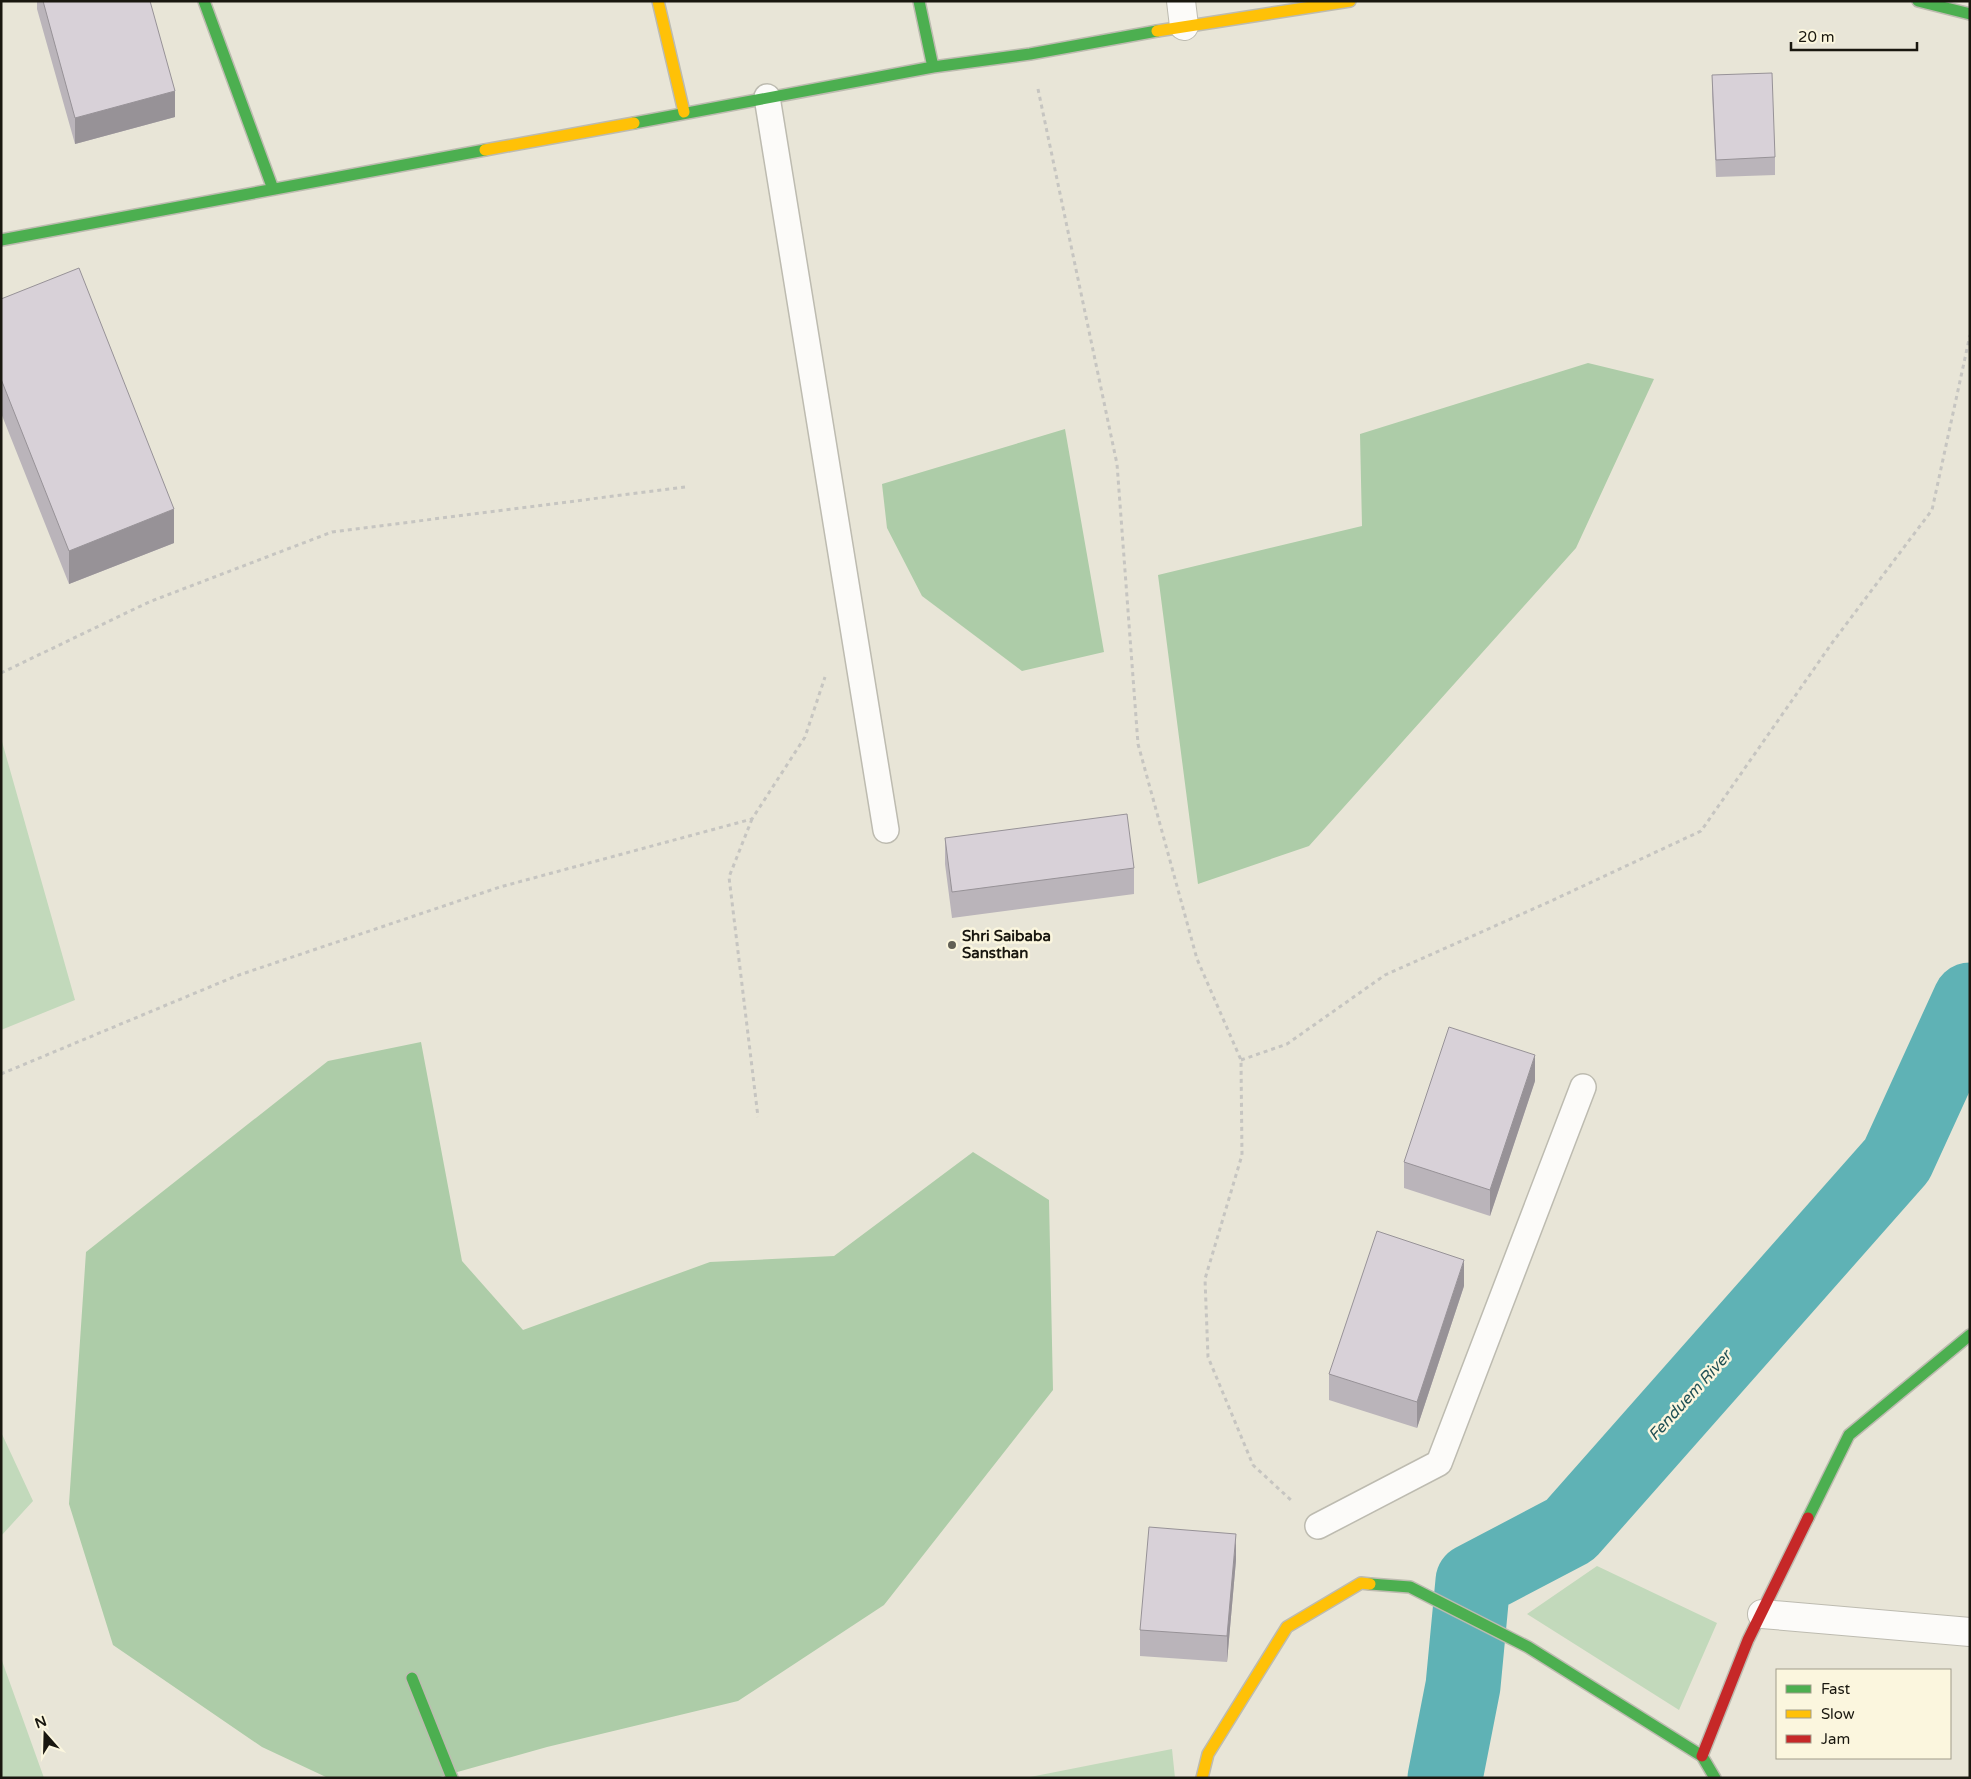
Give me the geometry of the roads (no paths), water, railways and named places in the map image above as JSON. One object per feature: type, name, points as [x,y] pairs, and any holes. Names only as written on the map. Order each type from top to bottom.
[{"type":"street","points":[[204,1],[272,189]]},
{"type":"street","points":[[658,1],[684,112]]},
{"type":"street","points":[[919,1],[933,67]]},
{"type":"street","points":[[1,240],[684,112],[933,67],[1030,54],[1182,14],[1350,1]]},
{"type":"street","points":[[1918,1],[1970,14]]},
{"type":"street","points":[[1702,1756],[1748,1640],[1849,1435],[1970,1335]]},
{"type":"street","points":[[1202,1778],[1208,1754],[1287,1627],[1361,1583],[1410,1587],[1528,1646],[1702,1756],[1715,1778]]},
{"type":"street","points":[[1762,1614],[1970,1632]]},
{"type":"street","points":[[412,1678],[452,1778]]},
{"type":"lane","points":[[767,98],[886,830]]},
{"type":"lane","points":[[1318,1526],[1439,1463],[1583,1087]]},
{"type":"waterway","name":"Fenduem River","points":[[1445,1778],[1463,1686],[1473,1581],[1570,1530],[1897,1160],[1970,1000]]},
{"type":"place","name":"Shri Saibaba Sansthan","points":[[952,945]]}]
